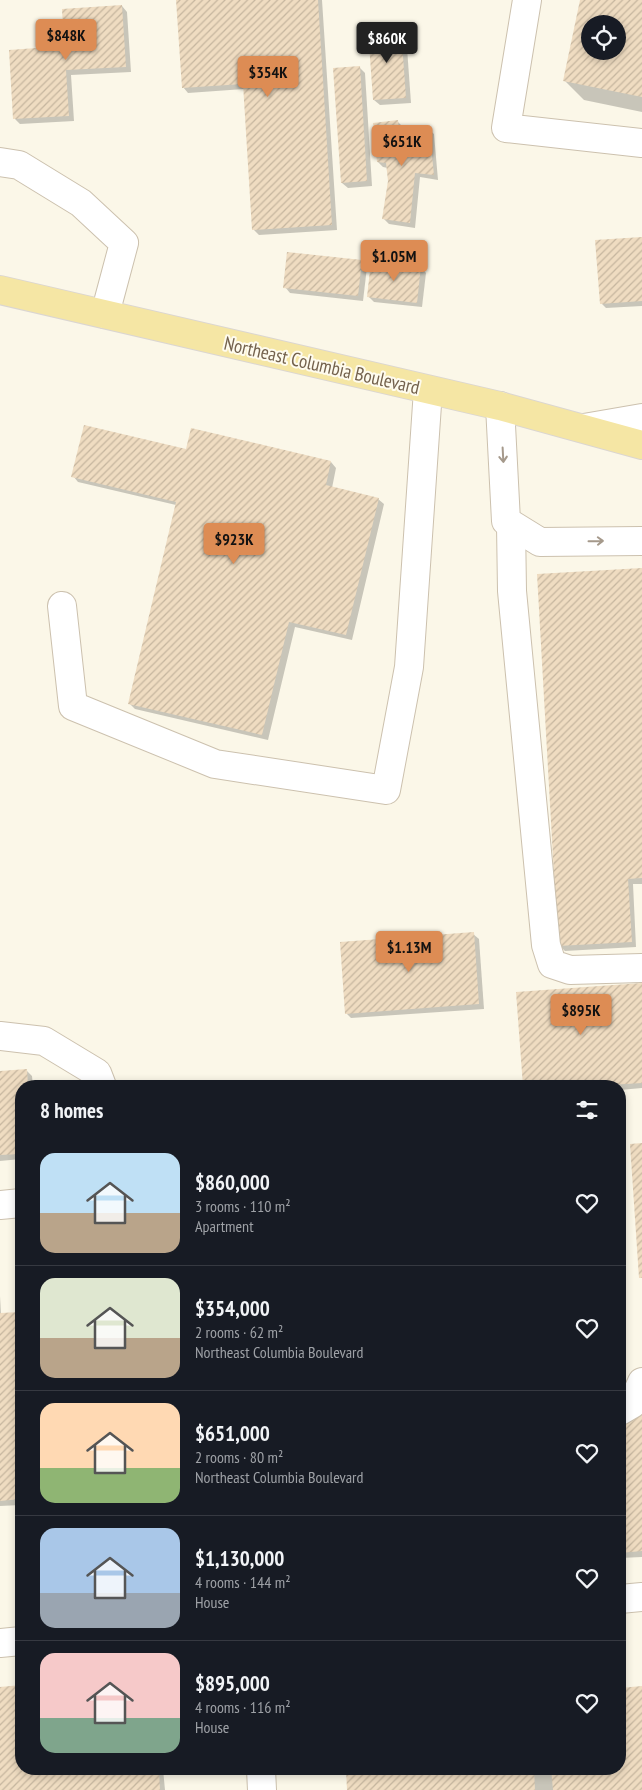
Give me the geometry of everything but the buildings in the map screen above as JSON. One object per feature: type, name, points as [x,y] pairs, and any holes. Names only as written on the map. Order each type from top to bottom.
[{"type":"main road","name":"Northeast Columbia Boulevard","points":[[0,290],[500,406],[642,445]]},
{"type":"street","points":[[527,0],[506,128],[642,143]]},
{"type":"street","points":[[0,162],[19,165],[81,203],[124,243],[105,314]]},
{"type":"street","points":[[62,606],[72,706],[215,764],[386,790],[409,667],[428,390]]},
{"type":"street","points":[[500,406],[506,521],[540,542],[642,541]]},
{"type":"street","points":[[584,428],[642,418]]},
{"type":"street","points":[[511,524],[512,591],[546,945],[552,964],[570,970],[642,968]]},
{"type":"street","points":[[0,1036],[44,1041],[97,1073],[100,1080]]},
{"type":"street","points":[[0,1205],[15,1204]]},
{"type":"street","points":[[626,1408],[632,1404],[642,1382]]},
{"type":"street","points":[[626,1598],[642,1597]]},
{"type":"street","points":[[0,1643],[15,1642]]},
{"type":"street","points":[[261,1775],[262,1790]]}]
